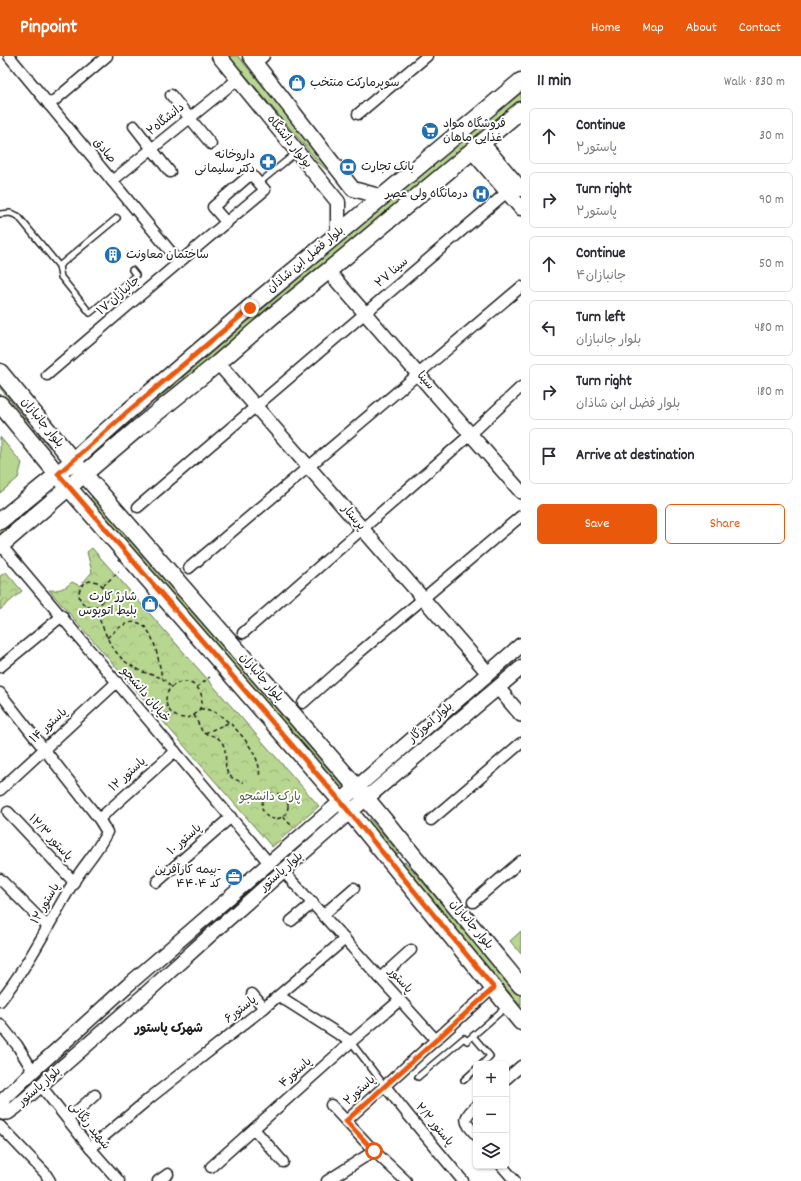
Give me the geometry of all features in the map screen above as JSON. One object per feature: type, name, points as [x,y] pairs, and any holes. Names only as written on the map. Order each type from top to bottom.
[{"type":"main road","name":"بولوار دانشگاه","points":[[219,56],[338,202],[338,234]]},
{"type":"main road","name":"بولوار دانشگاه","points":[[256,58],[353,189],[383,196]]},
{"type":"main road","name":"بلوار فضل ابن شاذان","points":[[0,521],[58,474],[125,414],[262,297],[521,81]]},
{"type":"main road","name":"بلوار فضل ابن شاذان","points":[[0,545],[138,428],[521,110]]},
{"type":"main road","points":[[477,147],[505,183],[521,208]]},
{"type":"main road","points":[[505,183],[521,189]]},
{"type":"main road","name":"بلوار جانبازان","points":[[0,372],[84,474],[361,793],[521,986]]},
{"type":"main road","name":"بلوار جانبازان","points":[[0,404],[68,487],[345,807],[521,1022]]},
{"type":"main road","points":[[125,414],[138,428]]},
{"type":"main road","name":"بلوار آموزگار","points":[[345,807],[488,674],[521,646]]},
{"type":"main road","name":"بلوار آموزگار","points":[[361,793],[498,688],[521,668]]},
{"type":"main road","points":[[396,869],[396,862],[400,857],[412,855]]},
{"type":"street","points":[[49,105],[107,56]]},
{"type":"street","points":[[358,114],[427,56]]},
{"type":"street","name":"صادق","points":[[12,57],[49,105],[178,262]]},
{"type":"street","name":"دانشگاه۲","points":[[112,181],[238,79]]},
{"type":"street","points":[[171,95],[211,144]]},
{"type":"street","points":[[134,126],[170,172]]},
{"type":"street","points":[[227,223],[213,207],[251,174],[259,183]]},
{"type":"street","name":"جانبازان ۱۷","points":[[47,375],[178,262],[265,190],[259,183]]},
{"type":"street","name":"سینا ۲۷","points":[[138,507],[436,252],[505,183]]},
{"type":"street","name":"سینا","points":[[328,271],[520,490]]},
{"type":"street","points":[[189,568],[521,287]]},
{"type":"street","name":"پرستار","points":[[218,363],[488,674]]},
{"type":"street","points":[[243,633],[417,482],[521,387]]},
{"type":"street","points":[[303,703],[360,652],[521,516]]},
{"type":"street","name":"خیابان دانشجو","points":[[0,545],[62,616],[269,863]]},
{"type":"street","points":[[0,667],[62,616]]},
{"type":"street","name":"پاستور ۱۴","points":[[1,788],[117,682]]},
{"type":"street","points":[[498,688],[521,715]]},
{"type":"street","points":[[0,693],[99,819]]},
{"type":"street","points":[[431,820],[521,743]]},
{"type":"street","name":"پاستور ۱۲","points":[[99,819],[175,751]]},
{"type":"street","name":"بلوار پاستور","points":[[345,807],[283,871],[15,1108],[8,1113],[1,1115],[5,1098],[128,984],[269,863],[345,807]]},
{"type":"street","name":"پاستور ۱۲/۳","points":[[8,812],[74,882]]},
{"type":"street","name":"پاستور ۱۰","points":[[157,882],[231,817]]},
{"type":"street","name":"۱۲ پاستور","points":[[0,1001],[14,983],[74,882],[107,832],[99,819]]},
{"type":"street","points":[[473,902],[521,861]]},
{"type":"street","name":"پاستور","points":[[283,871],[436,1040]]},
{"type":"street","points":[[0,879],[48,927]]},
{"type":"street","points":[[323,915],[354,888]]},
{"type":"street","points":[[291,921],[313,903]]},
{"type":"street","points":[[206,918],[216,930]]},
{"type":"street","name":"پاستور۶","points":[[90,1148],[151,1097],[279,996],[345,939]]},
{"type":"street","points":[[380,978],[412,950]]},
{"type":"street","name":"پاستور۲","points":[[406,1181],[374,1151],[346,1121],[494,988]]},
{"type":"street","points":[[252,994],[264,1008]]},
{"type":"street","points":[[279,996],[351,1042]]},
{"type":"street","name":"پاستور۴","points":[[211,1167],[400,1000]]},
{"type":"street","points":[[0,1024],[17,1045],[33,1071]]},
{"type":"street","points":[[509,1076],[521,1066]]},
{"type":"street","name":"شهید رنگانی","points":[[40,1086],[119,1181]]},
{"type":"street","name":"پاستور ۲/۲","points":[[385,1086],[464,1181]]},
{"type":"street","points":[[68,1119],[95,1095]]},
{"type":"street","points":[[331,1105],[346,1121]]},
{"type":"street","points":[[473,1109],[468,1114],[466,1119],[468,1125],[473,1131]]},
{"type":"street","points":[[0,1126],[45,1173],[50,1181]]},
{"type":"street","points":[[254,1129],[282,1162]]},
{"type":"street","points":[[327,1181],[374,1151]]},
{"type":"street","points":[[505,1169],[515,1181]]},
{"type":"street","points":[[158,1181],[168,1174]]},
{"type":"lane","points":[[259,183],[297,152]]},
{"type":"lane","points":[[0,214],[10,212],[18,216],[60,266],[61,277],[90,312],[136,275],[132,270]]},
{"type":"lane","points":[[60,266],[117,218]]},
{"type":"lane","points":[[418,1077],[464,1038],[467,1041],[508,1006]]},
{"type":"lane","points":[[473,1036],[490,1056],[485,1061]]},
{"type":"lane","points":[[351,1042],[385,1086]]},
{"type":"lane","points":[[464,1080],[473,1072]]},
{"type":"path","points":[[103,586],[119,571]]},
{"type":"path","points":[[91,581],[99,583],[103,586],[106,594],[103,602],[94,607],[87,606],[81,601],[79,596],[80,588],[83,584],[91,581]]},
{"type":"path","points":[[94,607],[115,650],[127,663],[143,672],[162,678]]},
{"type":"path","points":[[108,638],[117,630],[132,622],[137,621],[145,626],[148,629],[156,650],[162,678],[170,687]]},
{"type":"path","points":[[197,687],[210,677]]},
{"type":"path","points":[[187,682],[197,687],[202,698],[200,709],[194,715],[184,719],[178,718],[169,712],[165,698],[170,687],[175,683],[187,682]]},
{"type":"path","points":[[200,709],[213,711],[229,722],[240,734],[252,750],[259,764],[259,777]]},
{"type":"path","points":[[160,720],[169,712]]},
{"type":"path","points":[[194,715],[202,732],[217,737],[221,740],[224,746],[226,759],[225,766],[230,776],[244,782]]},
{"type":"path","points":[[205,734],[229,722]]},
{"type":"path","points":[[273,793],[282,795],[286,798],[289,806],[288,811],[283,817],[278,820],[274,820],[263,813],[262,805],[266,797],[273,793]]},
{"type":"path","points":[[283,817],[297,832]]},
{"type":"green space","points":[[229,56],[238,56],[332,171],[329,172],[320,164]]},
{"type":"green space","points":[[521,91],[521,100],[178,386],[157,402],[155,401],[330,251]]},
{"type":"green space","points":[[0,382],[51,443],[50,448],[0,388]]},
{"type":"green space","points":[[130,423],[131,425],[91,459],[93,452]]},
{"type":"green space","points":[[0,437],[22,463],[18,478],[0,493]]},
{"type":"green space","points":[[46,490],[50,494],[0,536],[0,529]]},
{"type":"green space","points":[[93,496],[343,786],[337,788],[89,500]]},
{"type":"green space","name":"پارک دانشجو","points":[[92,548],[319,806],[272,847],[49,590],[62,589],[72,582],[80,586],[92,572],[87,552]]},
{"type":"green space","points":[[6,572],[22,591],[0,610],[0,576]]},
{"type":"green space","points":[[370,819],[399,853],[394,856],[365,823]]},
{"type":"green space","points":[[405,862],[521,996],[521,1006],[402,868],[402,864]]},
{"type":"green space","points":[[521,931],[521,954],[510,941]]},
{"type":"place","name":"سوپرمارکت منتخب","points":[[297,83]]},
{"type":"place","name":"فروشگاه مواد غذایی ماهان","points":[[430,131]]},
{"type":"place","name":"داروخانه دکتر سلیمانی","points":[[268,162]]},
{"type":"place","name":"بانک تجارت","points":[[348,167]]},
{"type":"place","name":"درمانگاه ولی عصر","points":[[481,194]]},
{"type":"place","name":"ساختمان معاونت","points":[[113,255]]},
{"type":"place","name":"شارژ کارت بلیط اتوبوس","points":[[150,604]]},
{"type":"place","name":"بیمه کارآفرین- کد ۴۴۰۴","points":[[234,877]]},
{"type":"district","name":"شهرک پاستور","points":[[169,1029]]},
{"type":"route","points":[[250,308],[125,414],[58,474],[336,796],[494,988],[346,1121],[374,1151]]}]
